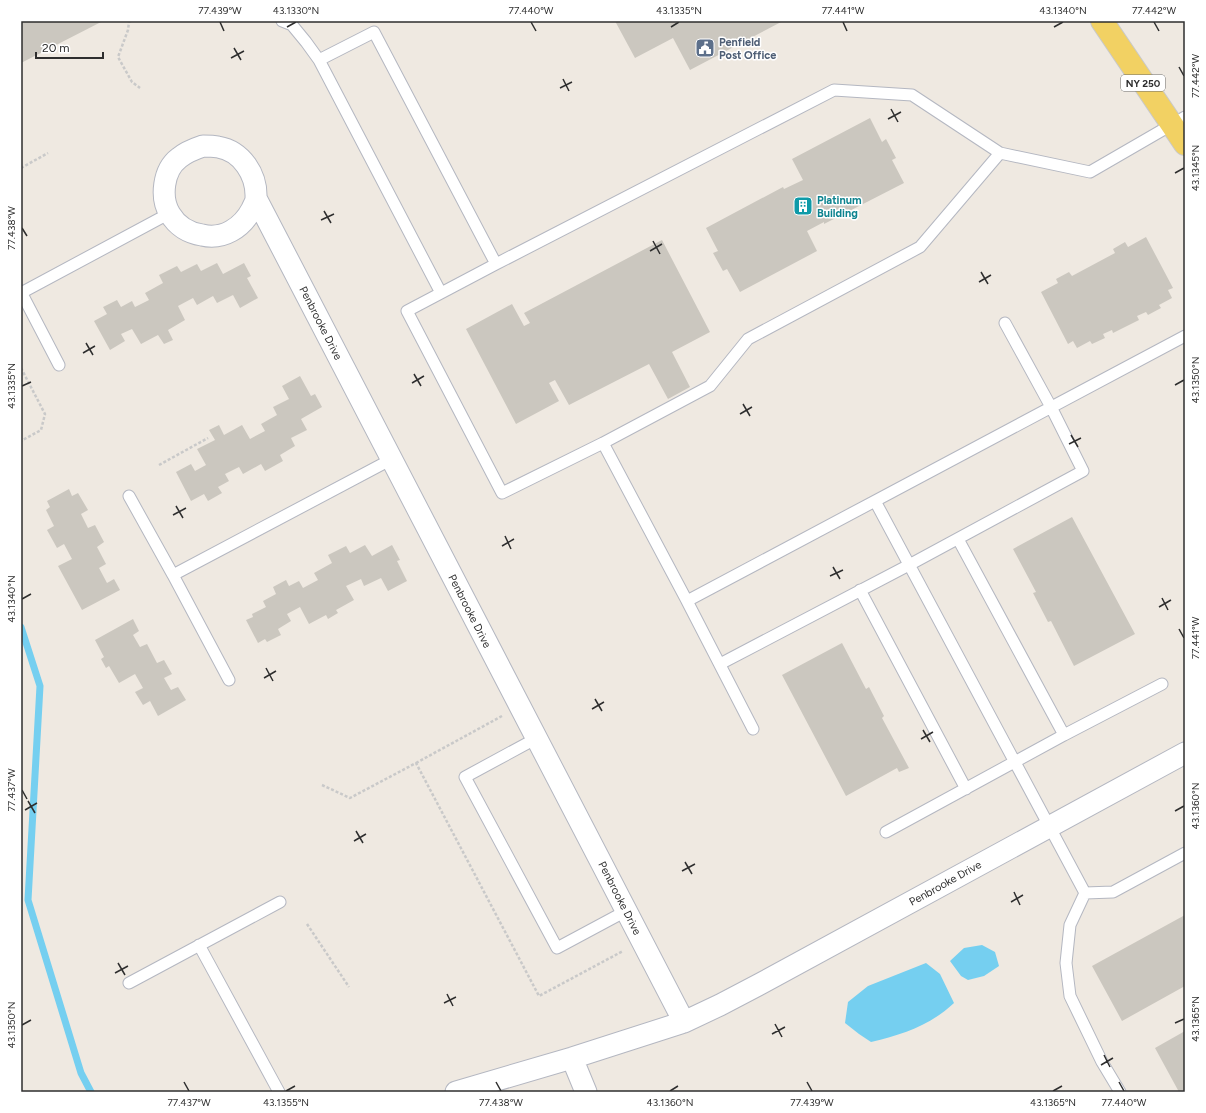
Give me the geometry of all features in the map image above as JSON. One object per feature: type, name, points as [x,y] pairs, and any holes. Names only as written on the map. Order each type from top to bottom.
[{"type":"main road","name":"NY 250","points":[[1102,21],[1178,121],[1185,144]]},
{"type":"street","name":"Penbrooke Drive","points":[[257,200],[248,216],[238,227],[224,234],[208,237],[193,234],[180,226],[170,213],[165,200],[164,185],[169,171],[177,159],[189,151],[203,146],[218,146],[232,151],[243,160],[251,173],[257,200],[684,1022]]},
{"type":"street","name":"Penbrooke Drive","points":[[456,1092],[572,1058],[684,1022],[760,984],[1185,753]]},
{"type":"street","points":[[572,1058],[586,1092]]},
{"type":"lane","points":[[282,21],[292,25],[319,60],[441,293]]},
{"type":"lane","points":[[319,60],[374,32],[496,264]]},
{"type":"lane","points":[[1000,153],[920,247],[748,339],[710,386],[603,443],[502,493],[407,311],[834,90],[912,95],[1000,153],[1090,172],[1178,121]]},
{"type":"lane","points":[[59,365],[21,293],[170,213]]},
{"type":"lane","points":[[720,664],[958,539],[1083,471],[1051,407],[1005,323]]},
{"type":"lane","points":[[687,601],[874,500],[1185,336]]},
{"type":"lane","points":[[603,443],[753,729]]},
{"type":"lane","points":[[173,575],[392,459]]},
{"type":"lane","points":[[129,496],[229,680]]},
{"type":"lane","points":[[874,500],[1085,893]]},
{"type":"lane","points":[[958,539],[1064,735]]},
{"type":"lane","points":[[860,590],[966,789]]},
{"type":"lane","points":[[886,832],[1064,735],[1162,684]]},
{"type":"lane","points":[[537,738],[465,777],[557,948],[626,910]]},
{"type":"lane","points":[[1085,893],[1113,892],[1185,852]]},
{"type":"lane","points":[[1085,893],[1070,925],[1066,963],[1070,996],[1102,1062],[1120,1092]]},
{"type":"lane","points":[[129,983],[280,902]]},
{"type":"lane","points":[[199,945],[279,1092]]},
{"type":"path","points":[[131,21],[129,22],[128,30],[118,57],[132,82],[140,88]]},
{"type":"path","points":[[21,168],[48,153]]},
{"type":"path","points":[[21,368],[45,414],[41,430],[21,441]]},
{"type":"path","points":[[159,465],[208,438]]},
{"type":"path","points":[[322,785],[350,798],[502,716]]},
{"type":"path","points":[[416,762],[539,996],[623,951]]},
{"type":"path","points":[[307,924],[349,987]]},
{"type":"water","points":[[982,945],[995,952],[999,966],[984,976],[968,980],[961,976],[950,961],[964,948]]},
{"type":"water","points":[[926,963],[940,974],[954,1003],[945,1011],[916,1028],[871,1042],[845,1023],[848,1002],[868,986]]},
{"type":"building","points":[[21,21],[103,21],[21,63]]},
{"type":"building","name":"Penfield Post Office","points":[[615,21],[783,21],[690,70],[673,38],[635,58]]},
{"type":"building","name":"Platinum Building","points":[[870,118],[882,142],[886,139],[896,158],[892,160],[904,183],[824,224],[824,222],[807,231],[817,251],[740,292],[727,269],[723,271],[713,253],[718,251],[706,228],[783,187],[784,189],[803,180],[792,159]]},
{"type":"building","points":[[1146,237],[1173,288],[1168,290],[1172,298],[1159,305],[1161,308],[1148,315],[1146,312],[1137,316],[1139,320],[1113,333],[1112,330],[1103,334],[1105,338],[1092,344],[1090,341],[1077,348],[1073,341],[1068,344],[1041,292],[1058,283],[1056,279],[1069,272],[1072,276],[1115,253],[1113,249],[1125,242],[1128,247]]},
{"type":"building","points":[[662,240],[710,332],[672,352],[690,387],[668,399],[649,364],[569,405],[555,380],[549,383],[559,401],[516,424],[466,329],[512,304],[524,326],[530,323],[524,313]]},
{"type":"building","points":[[217,263],[223,274],[244,263],[251,276],[247,278],[258,298],[240,308],[233,295],[217,303],[213,296],[197,305],[193,298],[178,306],[185,320],[168,330],[173,340],[164,344],[158,335],[141,344],[132,329],[121,334],[125,341],[110,350],[94,321],[107,314],[103,307],[117,300],[121,307],[132,301],[135,307],[149,300],[145,293],[163,283],[159,275],[177,266],[181,272],[197,264],[201,271]]},
{"type":"building","points":[[300,376],[311,396],[315,394],[322,407],[301,419],[307,430],[291,438],[295,446],[280,455],[283,461],[265,471],[261,464],[243,474],[239,467],[225,474],[229,481],[218,487],[222,493],[208,501],[204,494],[191,501],[176,472],[191,464],[195,471],[206,465],[197,449],[215,440],[209,430],[219,425],[224,435],[242,425],[250,439],[265,431],[261,424],[277,415],[273,407],[289,399],[282,386]]},
{"type":"building","points":[[69,489],[72,496],[78,493],[88,510],[81,514],[88,528],[95,525],[104,542],[97,547],[106,564],[99,568],[107,583],[114,579],[120,590],[82,610],[58,566],[72,559],[64,544],[57,548],[47,530],[54,526],[46,510],[50,507],[47,501]]},
{"type":"building","points":[[1072,517],[1135,634],[1074,666],[1051,621],[1048,622],[1033,593],[1036,592],[1013,549]]},
{"type":"building","points":[[365,545],[372,556],[392,545],[400,560],[397,561],[407,581],[388,591],[381,578],[364,586],[361,579],[346,586],[354,600],[336,610],[338,613],[328,619],[326,615],[309,624],[300,607],[287,614],[291,621],[278,629],[281,635],[267,642],[265,639],[258,643],[246,620],[253,617],[252,614],[266,607],[263,601],[276,594],[273,587],[286,580],[289,586],[299,581],[303,588],[318,580],[314,573],[332,563],[328,555],[346,546],[350,553]]},
{"type":"building","points":[[133,619],[139,631],[133,635],[140,647],[147,644],[157,663],[164,660],[172,674],[164,678],[171,690],[178,687],[186,700],[158,716],[150,701],[143,705],[135,692],[143,688],[135,674],[119,683],[109,666],[106,668],[101,659],[104,657],[95,640]]},
{"type":"building","points":[[842,643],[866,689],[869,687],[884,716],[882,718],[909,768],[899,772],[897,768],[846,796],[782,675]]},
{"type":"building","points":[[1185,915],[1185,986],[1122,1021],[1092,966]]},
{"type":"building","points":[[1185,1031],[1185,1092],[1179,1092],[1155,1048]]},
{"type":"waterway","points":[[21,627],[40,686],[28,900],[81,1073],[91,1092]]},
{"type":"place","name":"Penfield Post Office","points":[[705,48]]},
{"type":"place","name":"Platinum Building","points":[[803,206]]}]
